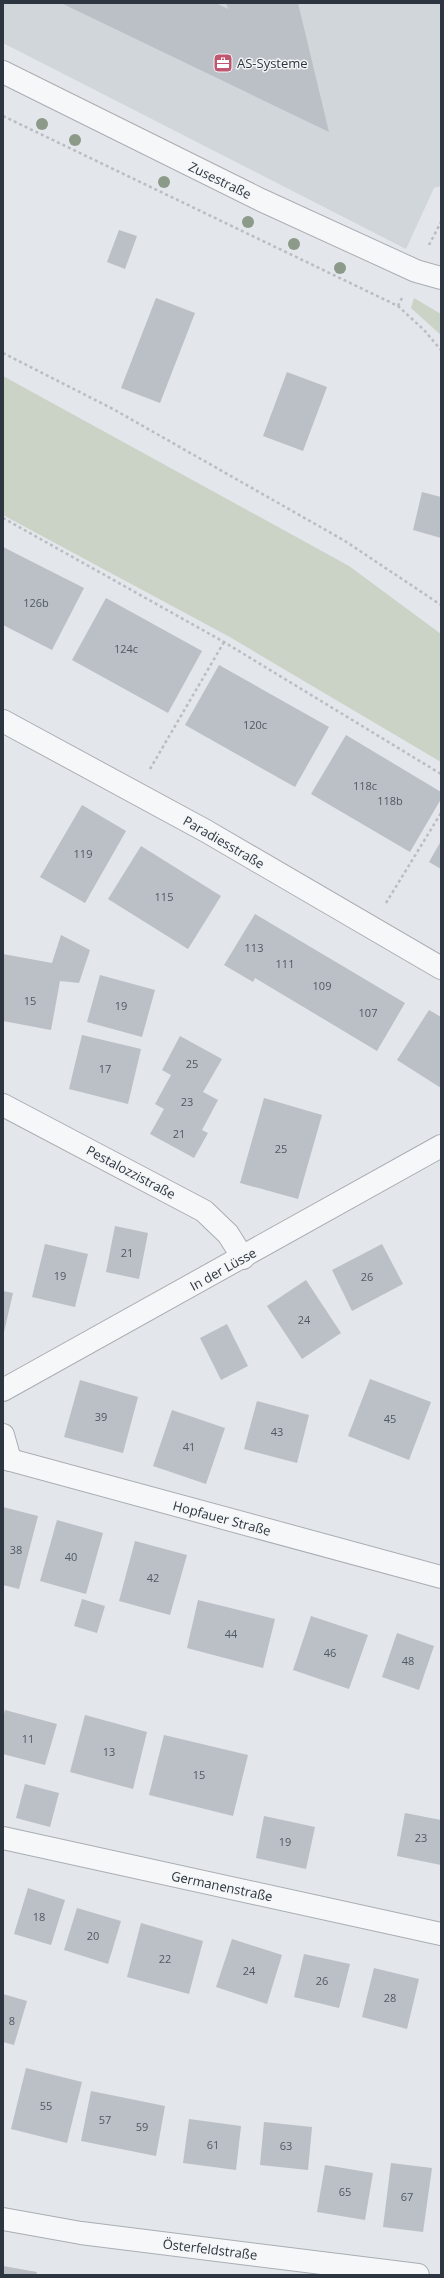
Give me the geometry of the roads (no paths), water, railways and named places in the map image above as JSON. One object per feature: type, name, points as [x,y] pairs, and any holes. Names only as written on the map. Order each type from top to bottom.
[{"type":"street","name":"Zusestraße","points":[[3,72],[268,203],[416,271],[441,278]]},
{"type":"street","name":"Paradiesstraße","points":[[3,721],[136,793],[372,927],[441,968]]},
{"type":"street","name":"Pestalozzistraße","points":[[3,1105],[204,1211],[228,1234],[243,1258]]},
{"type":"street","name":"In der Lüsse","points":[[3,1390],[243,1258],[441,1146]]},
{"type":"street","points":[[3,1435],[7,1459]]},
{"type":"street","name":"Hopfauer Straße","points":[[7,1459],[441,1578]]},
{"type":"street","name":"Germanenstraße","points":[[3,1838],[441,1934]]},
{"type":"street","name":"Österfeldstraße","points":[[3,2219],[81,2233],[418,2275]]},
{"type":"place","name":"AS-Systeme","points":[[223,63]]}]
